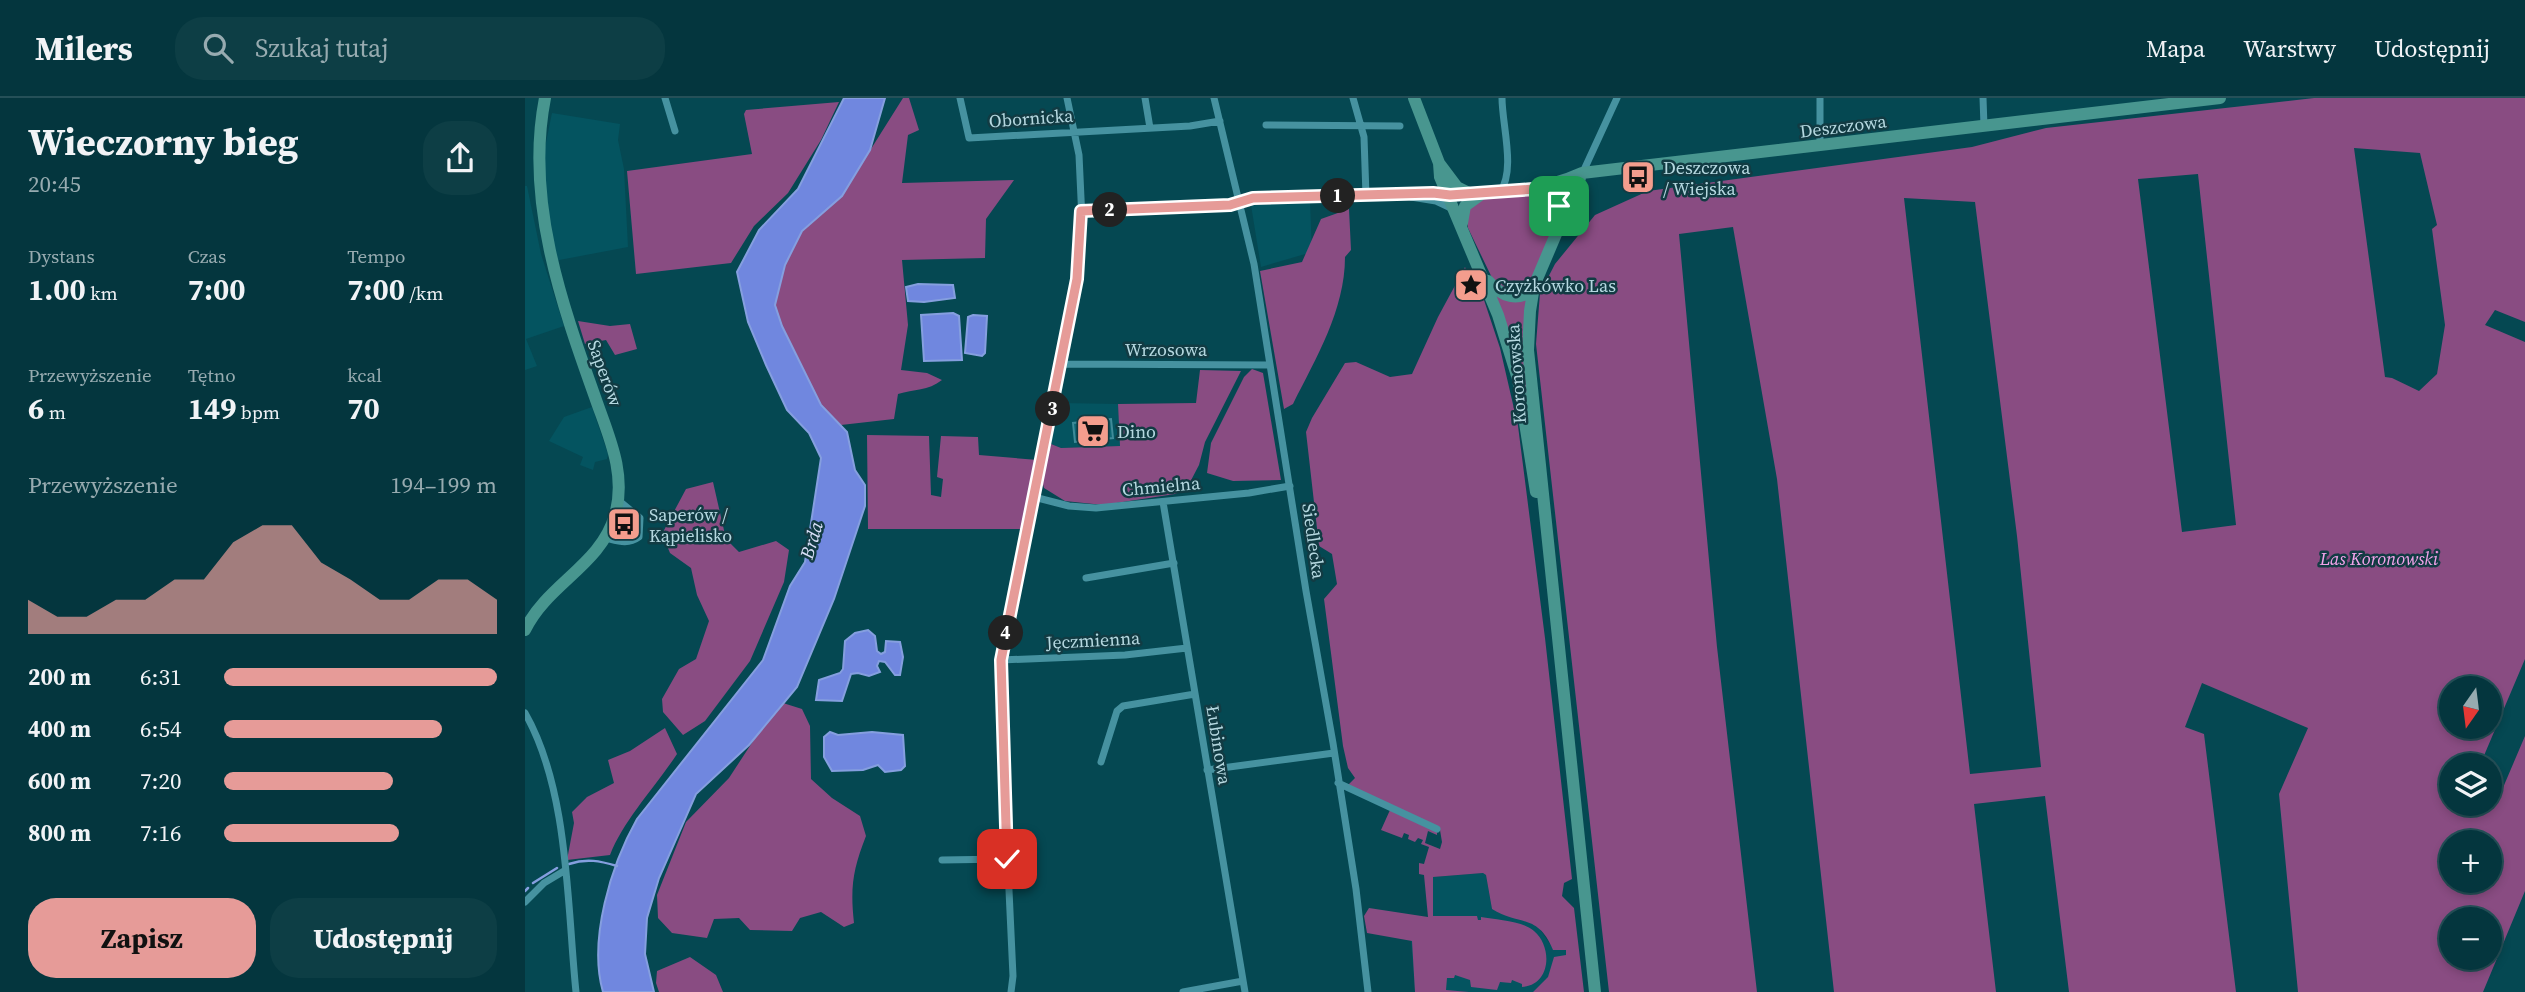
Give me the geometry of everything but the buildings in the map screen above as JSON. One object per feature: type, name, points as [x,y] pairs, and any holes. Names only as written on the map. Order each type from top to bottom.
[{"type":"main road","name":"Saperów","points":[[525,630],[540,605],[606,538],[618,500],[613,446],[568,321],[538,216],[534,162],[545,98]]},
{"type":"main road","name":"Koronowska","points":[[1414,98],[1439,163],[1440,177],[1484,276],[1518,379],[1551,582]]},
{"type":"main road","name":"Deszczowa","points":[[1448,195],[1535,189],[1582,173],[2220,98]]},
{"type":"main road","points":[[1439,163],[1457,187],[1478,193],[1465,206],[1462,223]]},
{"type":"main road","name":"Koronowska","points":[[1582,173],[1534,286],[1529,311],[1528,350],[1595,992]]},
{"type":"main road","points":[[1535,189],[1547,192],[1558,203],[1557,229]]},
{"type":"main road","points":[[1484,276],[1497,291],[1508,296],[1522,296],[1534,286]]},
{"type":"street","points":[[665,98],[675,131]]},
{"type":"street","name":"Obornicka","points":[[960,98],[969,138],[1190,127],[1220,121]]},
{"type":"street","points":[[1011,992],[1013,976],[1001,660],[1077,279],[1081,211],[1079,155],[1067,98]]},
{"type":"street","points":[[1145,98],[1150,128]]},
{"type":"street","name":"Siedlecka","points":[[1215,98],[1254,264],[1356,889],[1368,992]]},
{"type":"street","points":[[1353,98],[1362,125],[1366,196]]},
{"type":"street","points":[[1500,193],[1505,185],[1508,166],[1502,98]]},
{"type":"street","points":[[1582,173],[1617,98]]},
{"type":"street","points":[[1820,98],[1820,146]]},
{"type":"street","points":[[1983,98],[1984,127]]},
{"type":"street","points":[[1266,125],[1400,126]]},
{"type":"street","points":[[1400,195],[1432,200],[1455,210]]},
{"type":"street","points":[[1081,211],[1230,205],[1253,198],[1448,195]]},
{"type":"street","name":"Wrzosowa","points":[[1061,364],[1271,365]]},
{"type":"street","name":"Chmielna","points":[[1034,497],[1079,508],[1163,502],[1290,486]]},
{"type":"street","points":[[606,538],[621,542],[633,541],[639,537],[639,518],[618,500]]},
{"type":"street","name":"Łubinowa","points":[[1163,502],[1245,992]]},
{"type":"street","points":[[1086,578],[1174,563]]},
{"type":"street","name":"Jęczmienna","points":[[1001,660],[1125,655],[1187,648]]},
{"type":"street","points":[[1101,762],[1117,711],[1123,706],[1195,694]]},
{"type":"street","points":[[525,713],[546,761],[557,806],[576,992]]},
{"type":"street","points":[[1207,770],[1334,752]]},
{"type":"street","points":[[1338,783],[1437,829]]},
{"type":"street","points":[[942,860],[1007,859]]},
{"type":"street","points":[[525,902],[544,883],[564,871]]},
{"type":"street","points":[[1183,992],[1243,981]]},
{"type":"shaded area","points":[[552,113],[620,124],[618,140],[624,169],[628,247],[554,261],[542,204],[544,152]]},
{"type":"shaded area","points":[[525,186],[541,254],[564,326],[526,339],[537,366],[525,370]]},
{"type":"shaded area","points":[[1310,202],[1312,252],[1261,267],[1251,205]]},
{"type":"shaded area","points":[[1059,403],[1118,404],[1121,446],[1061,448],[1051,444]]},
{"type":"shaded area","points":[[592,407],[608,454],[607,459],[595,462],[593,470],[580,465],[583,457],[549,441],[564,417]]},
{"type":"shaded area","points":[[1483,873],[1486,875],[1492,909],[1537,925],[1554,950],[1566,950],[1567,961],[1543,992],[1415,992],[1409,915],[1431,918],[1432,877]]},
{"type":"green space","points":[[903,98],[909,98],[919,130],[908,135],[902,183],[1014,180],[986,219],[985,258],[902,260],[908,325],[901,370],[927,373],[942,380],[926,388],[898,394],[894,419],[841,425],[821,405],[782,326],[775,305],[785,265],[802,231],[842,195]]},
{"type":"green space","name":"Las Koronowski","points":[[2314,98],[2525,98],[2525,322],[2495,310],[2485,325],[2525,342],[2525,659],[2503,711],[2503,676],[2439,676],[2439,739],[2491,739],[2485,753],[2439,753],[2439,816],[2502,816],[2502,790],[2525,736],[2525,891],[2502,946],[2502,907],[2439,907],[2439,970],[2492,970],[2483,992],[2298,992],[2279,794],[2308,728],[2202,683],[2185,727],[2204,734],[2236,992],[2069,992],[2045,796],[1974,804],[1996,992],[1834,992],[1777,479],[1733,227],[1679,234],[1717,647],[1757,992],[1609,992],[1536,344],[1540,293],[1555,264],[1595,215],[1648,191],[1972,147],[2046,128]],"holes":[[[2354,148],[2420,153],[2437,225],[2432,229],[2445,325],[2437,374],[2419,391],[2385,377]],[[2198,174],[2236,525],[2182,532],[2138,179]],[[1904,198],[1975,202],[2017,536],[2041,767],[1970,774]]]},
{"type":"green space","points":[[839,102],[821,140],[788,193],[754,226],[731,263],[636,274],[627,171],[752,154],[744,114],[746,110]]},
{"type":"green space","points":[[1534,193],[1552,199],[1556,221],[1531,284],[1509,293],[1494,282],[1468,228],[1466,213],[1475,200]]},
{"type":"green space","points":[[1349,209],[1351,250],[1345,257],[1344,277],[1335,315],[1293,404],[1284,409],[1260,271],[1302,262],[1321,219]]},
{"type":"green space","points":[[1465,267],[1473,287],[1479,285],[1500,348],[1518,426],[1572,879],[1564,883],[1562,896],[1574,908],[1584,992],[1533,992],[1548,977],[1554,957],[1566,955],[1566,950],[1553,950],[1541,930],[1534,925],[1492,909],[1486,875],[1483,873],[1433,877],[1433,916],[1477,916],[1478,920],[1481,920],[1481,917],[1529,927],[1540,938],[1546,955],[1544,973],[1532,985],[1522,987],[1522,984],[1512,980],[1511,983],[1500,982],[1497,990],[1471,987],[1470,980],[1455,975],[1454,978],[1447,978],[1446,990],[1469,992],[1415,992],[1412,941],[1367,933],[1364,916],[1369,908],[1428,917],[1424,875],[1419,874],[1419,863],[1424,864],[1429,847],[1421,844],[1423,840],[1418,838],[1415,842],[1408,839],[1409,835],[1404,833],[1402,838],[1381,830],[1390,810],[1437,831],[1437,835],[1428,831],[1425,843],[1440,849],[1442,842],[1440,830],[1348,785],[1355,778],[1348,768],[1343,746],[1324,599],[1337,584],[1332,554],[1319,546],[1306,432],[1345,363],[1356,362],[1390,377],[1412,374]]},
{"type":"green space","points":[[1496,297],[1527,297],[1536,448]]},
{"type":"green space","points":[[578,321],[610,326],[630,324],[637,349],[615,355],[606,340],[585,344]]},
{"type":"green space","points":[[1252,369],[1263,373],[1281,480],[1233,481],[1207,473],[1211,443],[1244,377]]},
{"type":"green space","points":[[1200,370],[1241,371],[1205,442],[1199,465],[1187,488],[1175,494],[1103,505],[1065,501],[1044,488],[1042,481],[1051,444],[1061,448],[1120,446],[1118,404],[1196,403]]},
{"type":"green space","points":[[867,435],[929,436],[931,495],[941,497],[943,479],[937,477],[941,436],[978,437],[979,455],[1038,460],[1023,529],[868,529]]},
{"type":"green space","points":[[713,482],[726,539],[739,552],[776,541],[789,550],[784,582],[750,661],[705,721],[683,735],[663,712],[662,699],[679,669],[696,659],[709,621],[697,595],[691,568],[670,553],[662,534],[686,489]]},
{"type":"green space","points":[[783,703],[802,709],[810,726],[811,779],[832,798],[860,816],[866,836],[854,878],[854,923],[844,927],[821,912],[800,918],[792,931],[750,930],[739,918],[714,919],[707,938],[672,933],[658,918],[657,895],[686,822],[729,778],[759,732]]},
{"type":"green space","points":[[665,728],[677,754],[631,817],[610,855],[567,860],[574,823],[572,812],[587,797],[614,783],[608,760],[630,751]]},
{"type":"green space","points":[[690,957],[716,975],[723,992],[659,992],[656,983],[657,971]]},
{"type":"water","name":"Brda","points":[[844,98],[885,98],[870,150],[842,196],[802,231],[785,265],[775,305],[782,326],[821,405],[847,432],[855,470],[865,485],[865,506],[834,599],[797,687],[749,745],[696,794],[659,878],[647,918],[645,954],[654,992],[603,992],[599,972],[600,927],[611,880],[627,838],[637,819],[763,660],[790,586],[805,562],[821,458],[809,433],[787,410],[766,365],[748,322],[737,272],[759,230],[798,189]]},
{"type":"water","points":[[918,284],[953,285],[955,298],[908,301],[906,287]]},
{"type":"water","points":[[953,313],[959,316],[962,360],[924,361],[921,315]]},
{"type":"water","points":[[987,316],[985,353],[982,356],[965,353],[968,317]]},
{"type":"water","points":[[868,630],[875,636],[877,651],[881,654],[885,652],[886,641],[900,642],[903,657],[900,675],[895,675],[885,662],[879,661],[877,666],[880,672],[869,676],[851,674],[842,701],[816,700],[819,680],[840,673],[843,669],[845,641],[855,633]]},
{"type":"water","points":[[830,732],[838,735],[872,732],[903,735],[905,766],[901,770],[885,772],[878,765],[863,770],[832,771],[824,757],[824,737]]},
{"type":"waterway","points":[[569,864],[593,861],[617,866]]},
{"type":"waterway","points":[[533,883],[557,868]]},
{"type":"waterway","points":[[525,891],[528,888]]},
{"type":"place","name":"Deszczowa / Wiejska","points":[[1638,177]]},
{"type":"place","name":"Czyżkówko Las","points":[[1471,285]]},
{"type":"place","name":"Dino","points":[[1093,431]]},
{"type":"place","name":"Saperów / Kąpielisko","points":[[624,524]]},
{"type":"route","points":[[1007,859],[999,675],[1077,279],[1081,211],[1230,205],[1253,198],[1411,193],[1450,195],[1535,189],[1551,194],[1559,206]]}]
